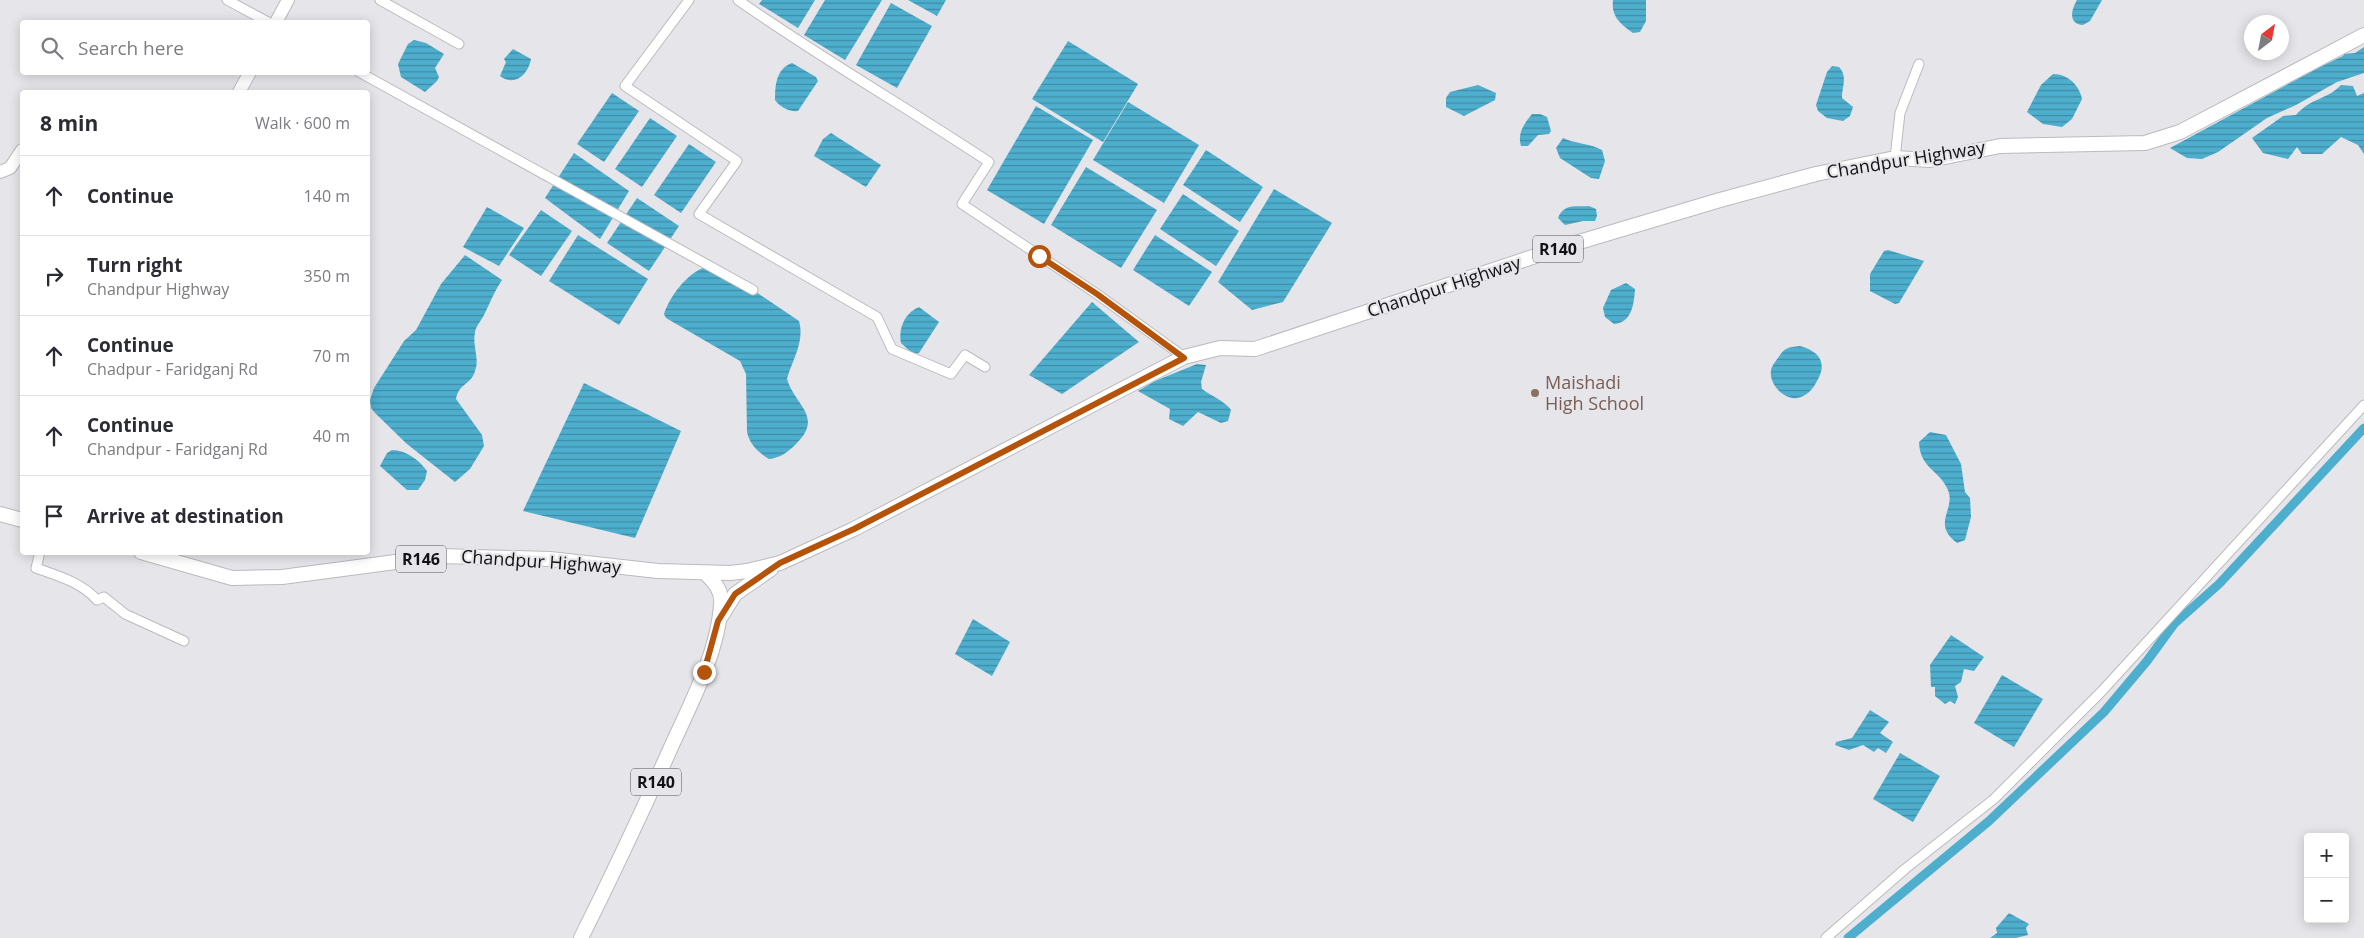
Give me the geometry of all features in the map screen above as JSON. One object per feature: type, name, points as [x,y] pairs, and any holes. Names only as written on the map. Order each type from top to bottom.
[{"type":"main road","name":"Chandpur Highway","points":[[780,563],[854,529],[1184,358],[1220,348],[1254,349],[1569,246],[1720,200],[1816,174],[1894,158],[1930,160],[2000,146],[2145,143],[2180,132],[2364,36]]},
{"type":"main road","points":[[0,514],[20,519]]},
{"type":"main road","name":"Chandpur Highway","points":[[152,555],[232,578],[282,577],[441,556],[550,560],[658,571],[705,573]]},
{"type":"main road","name":"R140","points":[[705,573],[746,571],[780,563]]},
{"type":"main road","name":"R140","points":[[718,621],[735,594],[780,563]]},
{"type":"main road","name":"R140","points":[[581,938],[621,858],[704,672],[722,604],[720,592],[714,581],[705,573]]},
{"type":"street","points":[[228,0],[264,20]]},
{"type":"street","points":[[277,20],[288,0]]},
{"type":"street","points":[[380,0],[459,44]]},
{"type":"street","points":[[689,0],[625,86],[736,161],[699,214],[877,317],[892,349],[951,374],[965,354],[985,367]]},
{"type":"street","points":[[738,0],[844,71],[928,122],[988,162],[962,204],[1097,294],[1184,358]]},
{"type":"street","points":[[1894,158],[1900,113],[1919,64]]},
{"type":"street","points":[[240,90],[248,75]]},
{"type":"street","points":[[364,75],[753,290]]},
{"type":"street","points":[[0,172],[10,168],[20,153]]},
{"type":"street","points":[[1826,938],[1905,869],[1994,799],[2101,692],[2364,405]]},
{"type":"street","points":[[39,555],[36,568],[71,581],[89,591],[97,600],[104,597],[125,614],[184,641]]},
{"type":"water","points":[[762,0],[815,0],[798,28],[759,4]]},
{"type":"water","points":[[825,0],[882,0],[845,60],[804,35]]},
{"type":"water","points":[[908,0],[946,0],[937,16]]},
{"type":"water","points":[[1613,0],[1646,0],[1646,21],[1640,32],[1633,33],[1620,23],[1613,11]]},
{"type":"water","points":[[2077,0],[2102,0],[2090,21],[2083,25],[2075,22],[2072,16]]},
{"type":"water","points":[[891,3],[932,26],[897,88],[856,65]]},
{"type":"water","points":[[414,40],[426,43],[444,54],[435,68],[439,77],[437,81],[425,92],[401,77],[398,64],[408,44]]},
{"type":"water","points":[[1068,41],[1138,84],[1103,142],[1032,99]]},
{"type":"water","points":[[2364,47],[2364,73],[2337,82],[2296,105],[2267,118],[2218,152],[2202,159],[2187,158],[2170,148],[2344,54],[2355,53]]},
{"type":"water","points":[[513,49],[531,59],[527,70],[516,80],[500,76],[506,62],[504,59]]},
{"type":"water","points":[[792,63],[816,77],[818,81],[798,111],[791,111],[779,105],[775,100],[776,83],[780,73]]},
{"type":"water","points":[[1832,66],[1839,67],[1842,71],[1844,78],[1842,98],[1853,107],[1850,116],[1843,121],[1827,118],[1818,111],[1816,105],[1827,72]]},
{"type":"water","points":[[2053,74],[2058,74],[2072,81],[2081,94],[2082,99],[2072,119],[2062,127],[2043,124],[2027,112],[2041,85]]},
{"type":"water","points":[[1478,85],[1496,93],[1495,100],[1464,116],[1446,107],[1446,98],[1450,92]]},
{"type":"water","points":[[2341,85],[2353,86],[2357,96],[2364,93],[2364,154],[2358,145],[2341,137],[2322,154],[2302,154],[2297,147],[2288,159],[2263,153],[2252,138],[2283,116],[2296,115],[2308,105],[2336,90]]},
{"type":"water","points":[[612,93],[639,111],[604,162],[577,144]]},
{"type":"water","points":[[1128,102],[1199,145],[1164,203],[1093,160]]},
{"type":"water","points":[[1036,106],[1093,140],[1044,224],[987,190]]},
{"type":"water","points":[[1532,114],[1540,114],[1547,117],[1551,131],[1549,134],[1538,135],[1528,146],[1521,146],[1521,133]]},
{"type":"water","points":[[650,118],[677,136],[642,187],[615,169]]},
{"type":"water","points":[[831,133],[881,165],[866,187],[814,156],[823,139]]},
{"type":"water","points":[[1563,138],[1602,150],[1605,161],[1599,179],[1591,178],[1560,158],[1556,148]]},
{"type":"water","points":[[689,144],[716,162],[681,213],[654,195]]},
{"type":"water","points":[[1206,150],[1263,187],[1240,222],[1183,185]]},
{"type":"water","points":[[574,153],[629,191],[600,239],[545,198]]},
{"type":"water","points":[[1086,167],[1157,210],[1121,268],[1051,225]]},
{"type":"water","points":[[1274,189],[1332,223],[1283,302],[1252,310],[1218,282]]},
{"type":"water","points":[[1183,194],[1239,231],[1216,266],[1160,229]]},
{"type":"water","points":[[637,198],[679,226],[649,271],[607,243]]},
{"type":"water","points":[[1589,206],[1596,209],[1597,216],[1595,221],[1583,221],[1565,225],[1558,218],[1560,213],[1567,208]]},
{"type":"water","points":[[487,207],[524,228],[499,266],[463,247]]},
{"type":"water","points":[[541,210],[572,231],[541,276],[509,255]]},
{"type":"water","points":[[578,235],[648,279],[619,325],[549,281]]},
{"type":"water","points":[[1155,235],[1212,272],[1189,306],[1133,270]]},
{"type":"water","points":[[1888,250],[1924,261],[1899,303],[1895,304],[1870,291],[1870,274],[1884,251]]},
{"type":"water","points":[[465,255],[502,280],[477,326],[474,337],[477,362],[475,371],[471,379],[460,390],[456,399],[482,435],[484,446],[470,469],[455,482],[407,444],[376,414],[371,408],[370,400],[374,388],[404,341],[416,330],[441,284]]},
{"type":"water","points":[[703,268],[753,290],[799,321],[799,344],[787,379],[805,411],[808,418],[808,426],[796,444],[780,456],[769,459],[755,448],[748,437],[746,374],[740,361],[666,318],[664,314],[670,300],[679,287]]},
{"type":"water","points":[[1626,283],[1635,289],[1633,306],[1625,320],[1614,324],[1605,317],[1603,308],[1611,290]]},
{"type":"water","points":[[1092,302],[1139,342],[1062,394],[1029,375]]},
{"type":"water","points":[[919,307],[939,322],[919,353],[913,354],[901,343],[900,337],[906,317]]},
{"type":"water","points":[[1800,346],[1807,348],[1817,355],[1822,369],[1817,381],[1809,392],[1803,396],[1792,398],[1783,394],[1775,386],[1772,381],[1771,369],[1784,350]]},
{"type":"water","points":[[1197,364],[1206,365],[1201,382],[1202,389],[1222,401],[1231,410],[1228,421],[1221,423],[1198,412],[1183,426],[1169,419],[1170,409],[1138,391],[1155,381]]},
{"type":"water","points":[[584,383],[681,431],[635,538],[523,511]]},
{"type":"water","points":[[1930,432],[1946,435],[1961,464],[1965,492],[1970,498],[1971,517],[1965,540],[1957,543],[1949,536],[1946,529],[1945,523],[1950,497],[1948,490],[1940,477],[1926,464],[1920,451],[1919,442]]},
{"type":"water","points":[[392,450],[412,456],[427,471],[425,480],[418,490],[407,490],[380,466],[387,453]]},
{"type":"water","points":[[973,619],[1010,642],[992,676],[955,654]]},
{"type":"water","points":[[1951,635],[1984,657],[1974,671],[1964,669],[1961,682],[1955,686],[1958,697],[1955,704],[1950,701],[1945,704],[1935,696],[1935,687],[1931,687],[1930,665]]},
{"type":"water","points":[[2002,675],[2043,699],[2014,747],[1974,723]]},
{"type":"water","points":[[1870,710],[1889,722],[1880,733],[1893,742],[1886,753],[1878,748],[1874,752],[1863,745],[1849,750],[1835,745],[1836,742],[1852,738]]},
{"type":"water","points":[[1900,753],[1940,776],[1913,822],[1873,799]]},
{"type":"water","points":[[2009,913],[2029,924],[2026,928],[2028,935],[2016,938],[1990,938],[1997,933],[1996,928]]},
{"type":"waterway","points":[[1848,938],[1989,821],[2104,712],[2147,661],[2174,624],[2219,584],[2364,428]]},
{"type":"place","name":"Maishadi High School","points":[[1535,393]]},
{"type":"route","points":[[704,672],[712,649],[718,621],[735,594],[780,563],[854,529],[1165,366],[1184,358],[1097,294],[1039,256]]}]
